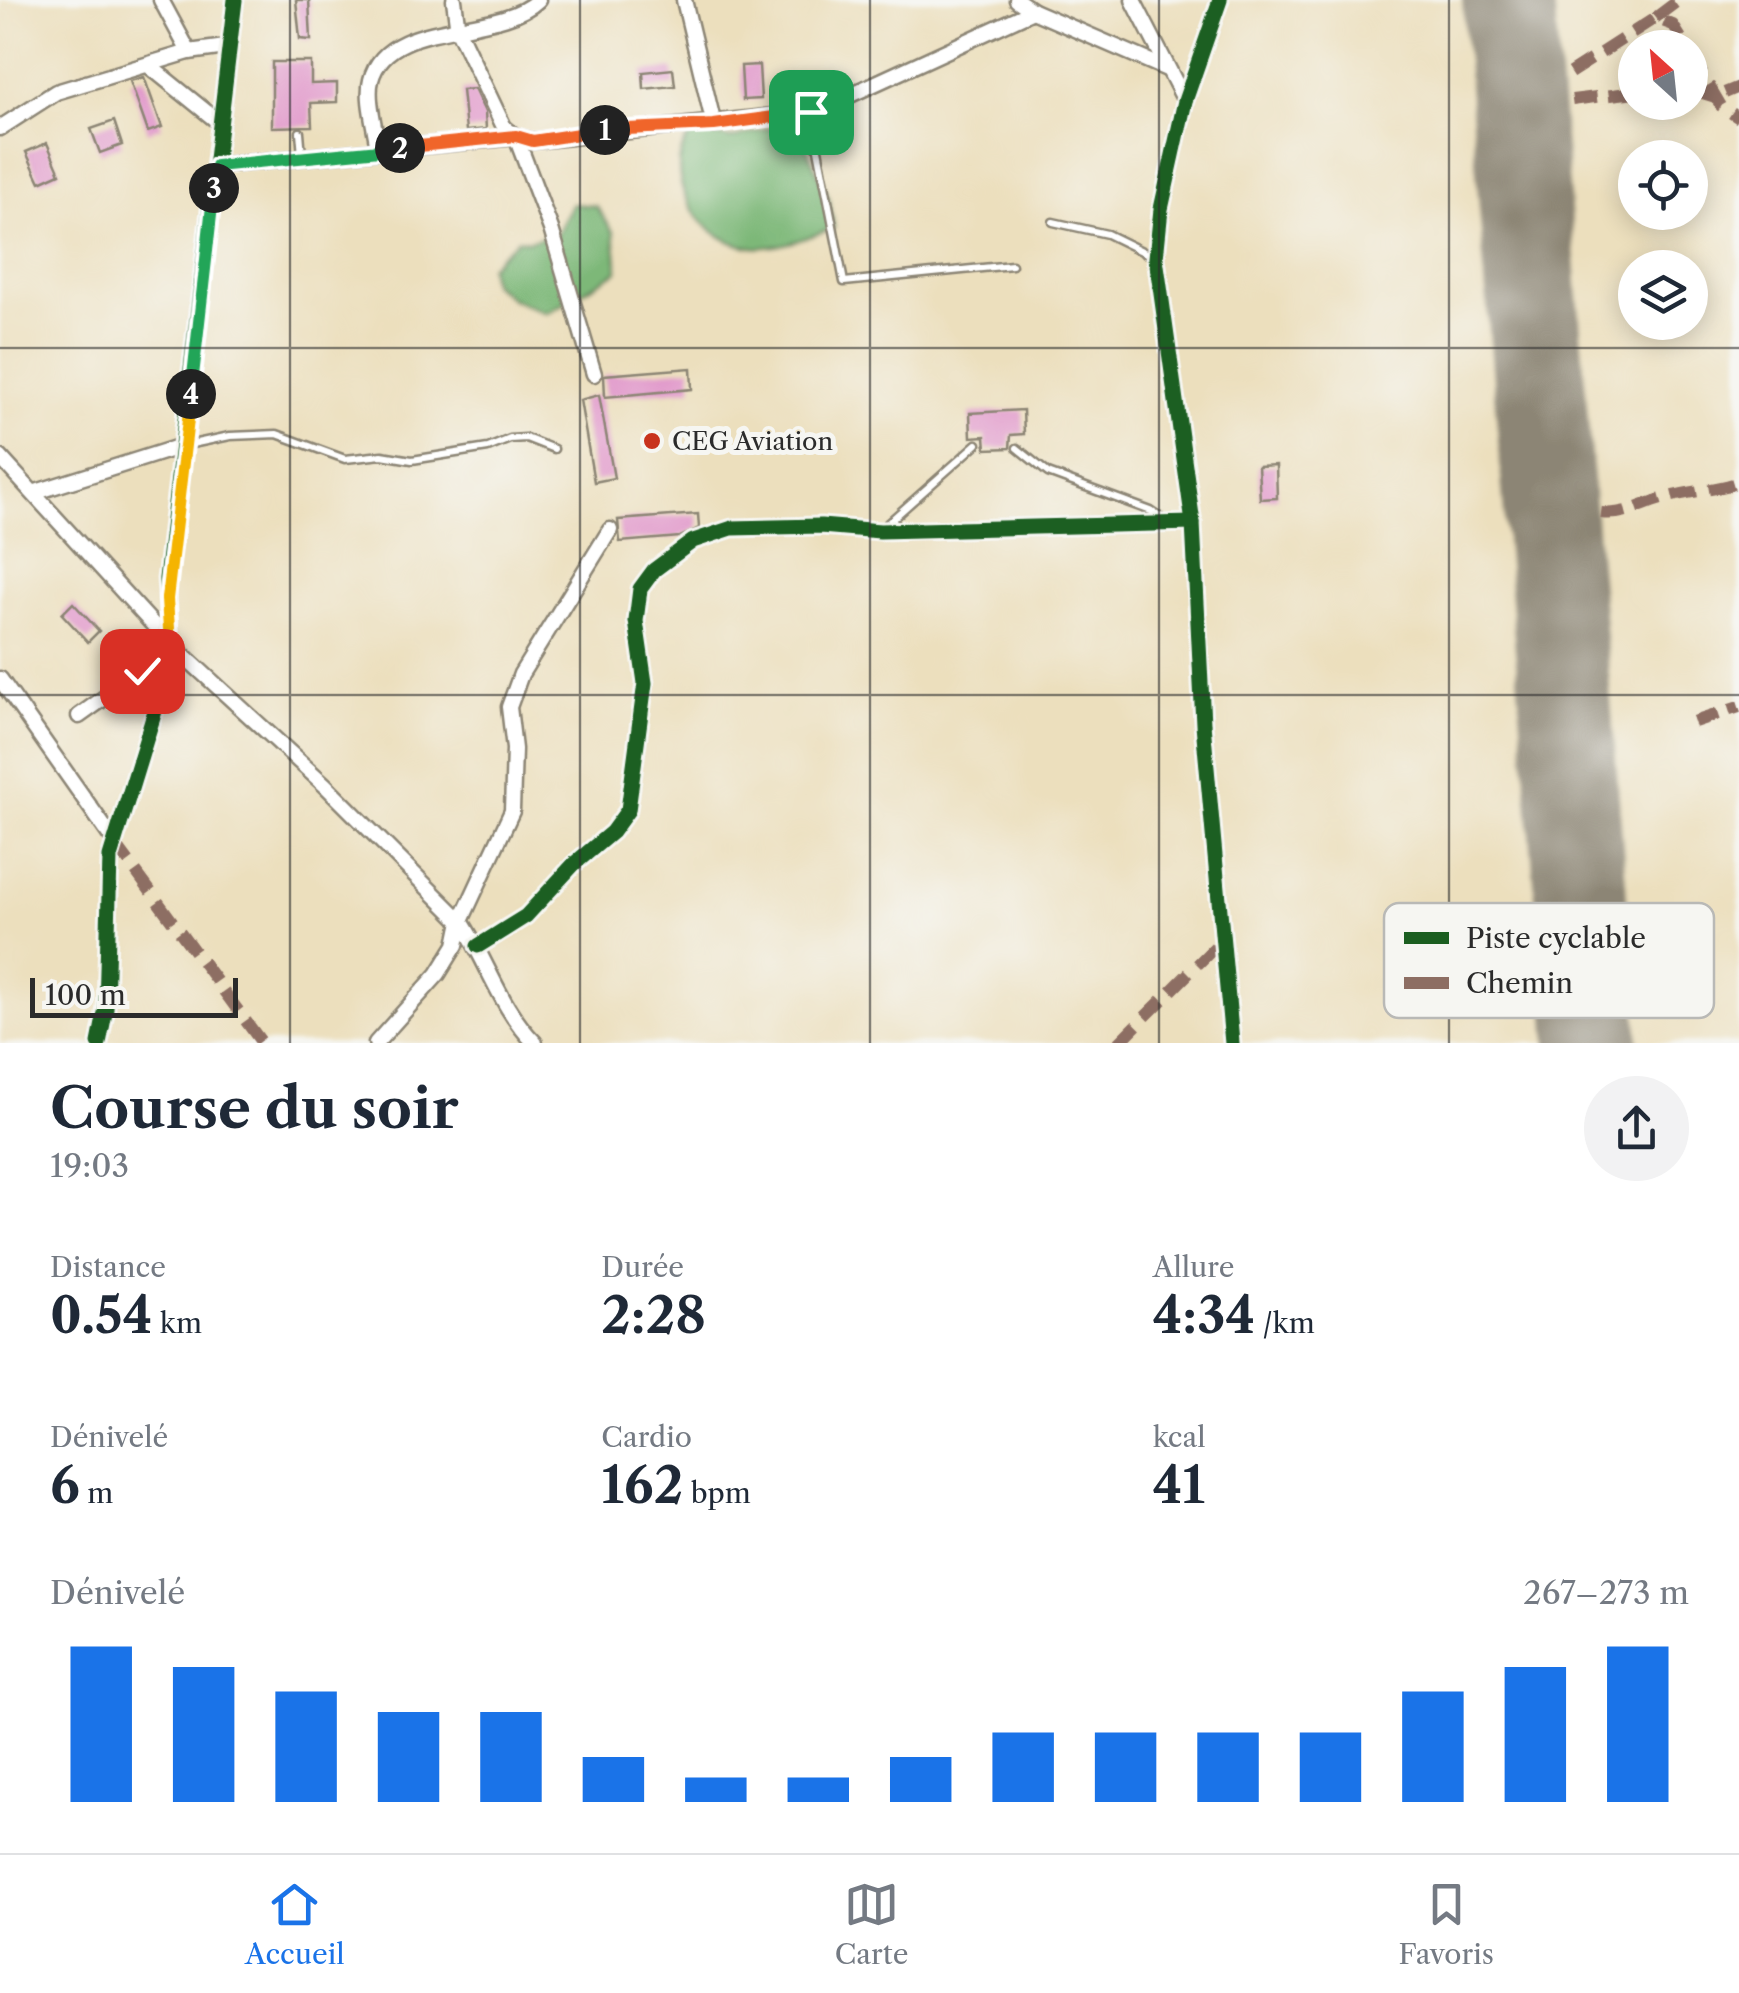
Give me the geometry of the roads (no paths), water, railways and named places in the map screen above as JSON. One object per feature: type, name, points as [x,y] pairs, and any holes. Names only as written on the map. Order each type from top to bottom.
[{"type":"street","points":[[161,0],[189,52]]},
{"type":"street","points":[[98,1043],[106,1008],[114,841],[171,658],[166,580],[185,445],[226,47],[235,0]]},
{"type":"street","points":[[454,0],[458,30],[504,128],[533,141],[604,130],[714,125],[811,112],[1032,11]]},
{"type":"street","points":[[378,150],[370,82],[382,59],[405,40],[485,21],[507,20],[538,0]]},
{"type":"street","points":[[684,0],[714,125]]},
{"type":"street","points":[[1017,0],[1032,11],[1167,69]]},
{"type":"street","points":[[1132,0],[1186,101]]},
{"type":"street","points":[[1220,0],[1186,101],[1160,209],[1156,258],[1192,523],[1203,724],[1232,1043]]},
{"type":"street","points":[[0,128],[56,92],[189,52],[226,47]]},
{"type":"street","points":[[148,64],[221,124]]},
{"type":"street","points":[[216,166],[302,154],[516,136]]},
{"type":"street","points":[[516,136],[551,229],[594,374]]},
{"type":"street","points":[[36,492],[185,445]]},
{"type":"street","points":[[0,457],[169,642],[324,785],[461,921],[478,946],[511,1019],[534,1043]]},
{"type":"street","points":[[478,946],[526,916],[574,864],[612,832],[628,810],[645,684],[636,622],[640,589],[654,570],[693,541],[732,528],[821,526],[880,531],[1192,523]]},
{"type":"street","points":[[376,1043],[438,974],[456,945],[461,921],[512,811],[514,749],[509,707],[521,674],[610,530]]},
{"type":"street","points":[[79,716],[142,671],[171,658]]},
{"type":"street","points":[[0,679],[114,841]]},
{"type":"lane","points":[[811,112],[844,282],[1012,265]]},
{"type":"lane","points":[[300,132],[302,154]]},
{"type":"lane","points":[[1053,222],[1107,234],[1156,258]]},
{"type":"lane","points":[[185,445],[230,436],[277,434],[344,458],[382,455],[412,460],[488,448],[510,439],[526,438],[554,448]]},
{"type":"lane","points":[[880,531],[977,444]]},
{"type":"lane","points":[[1018,448],[1048,473],[1151,511],[1170,524]]},
{"type":"place","name":"CEG Aviation","points":[[652,441]]}]
